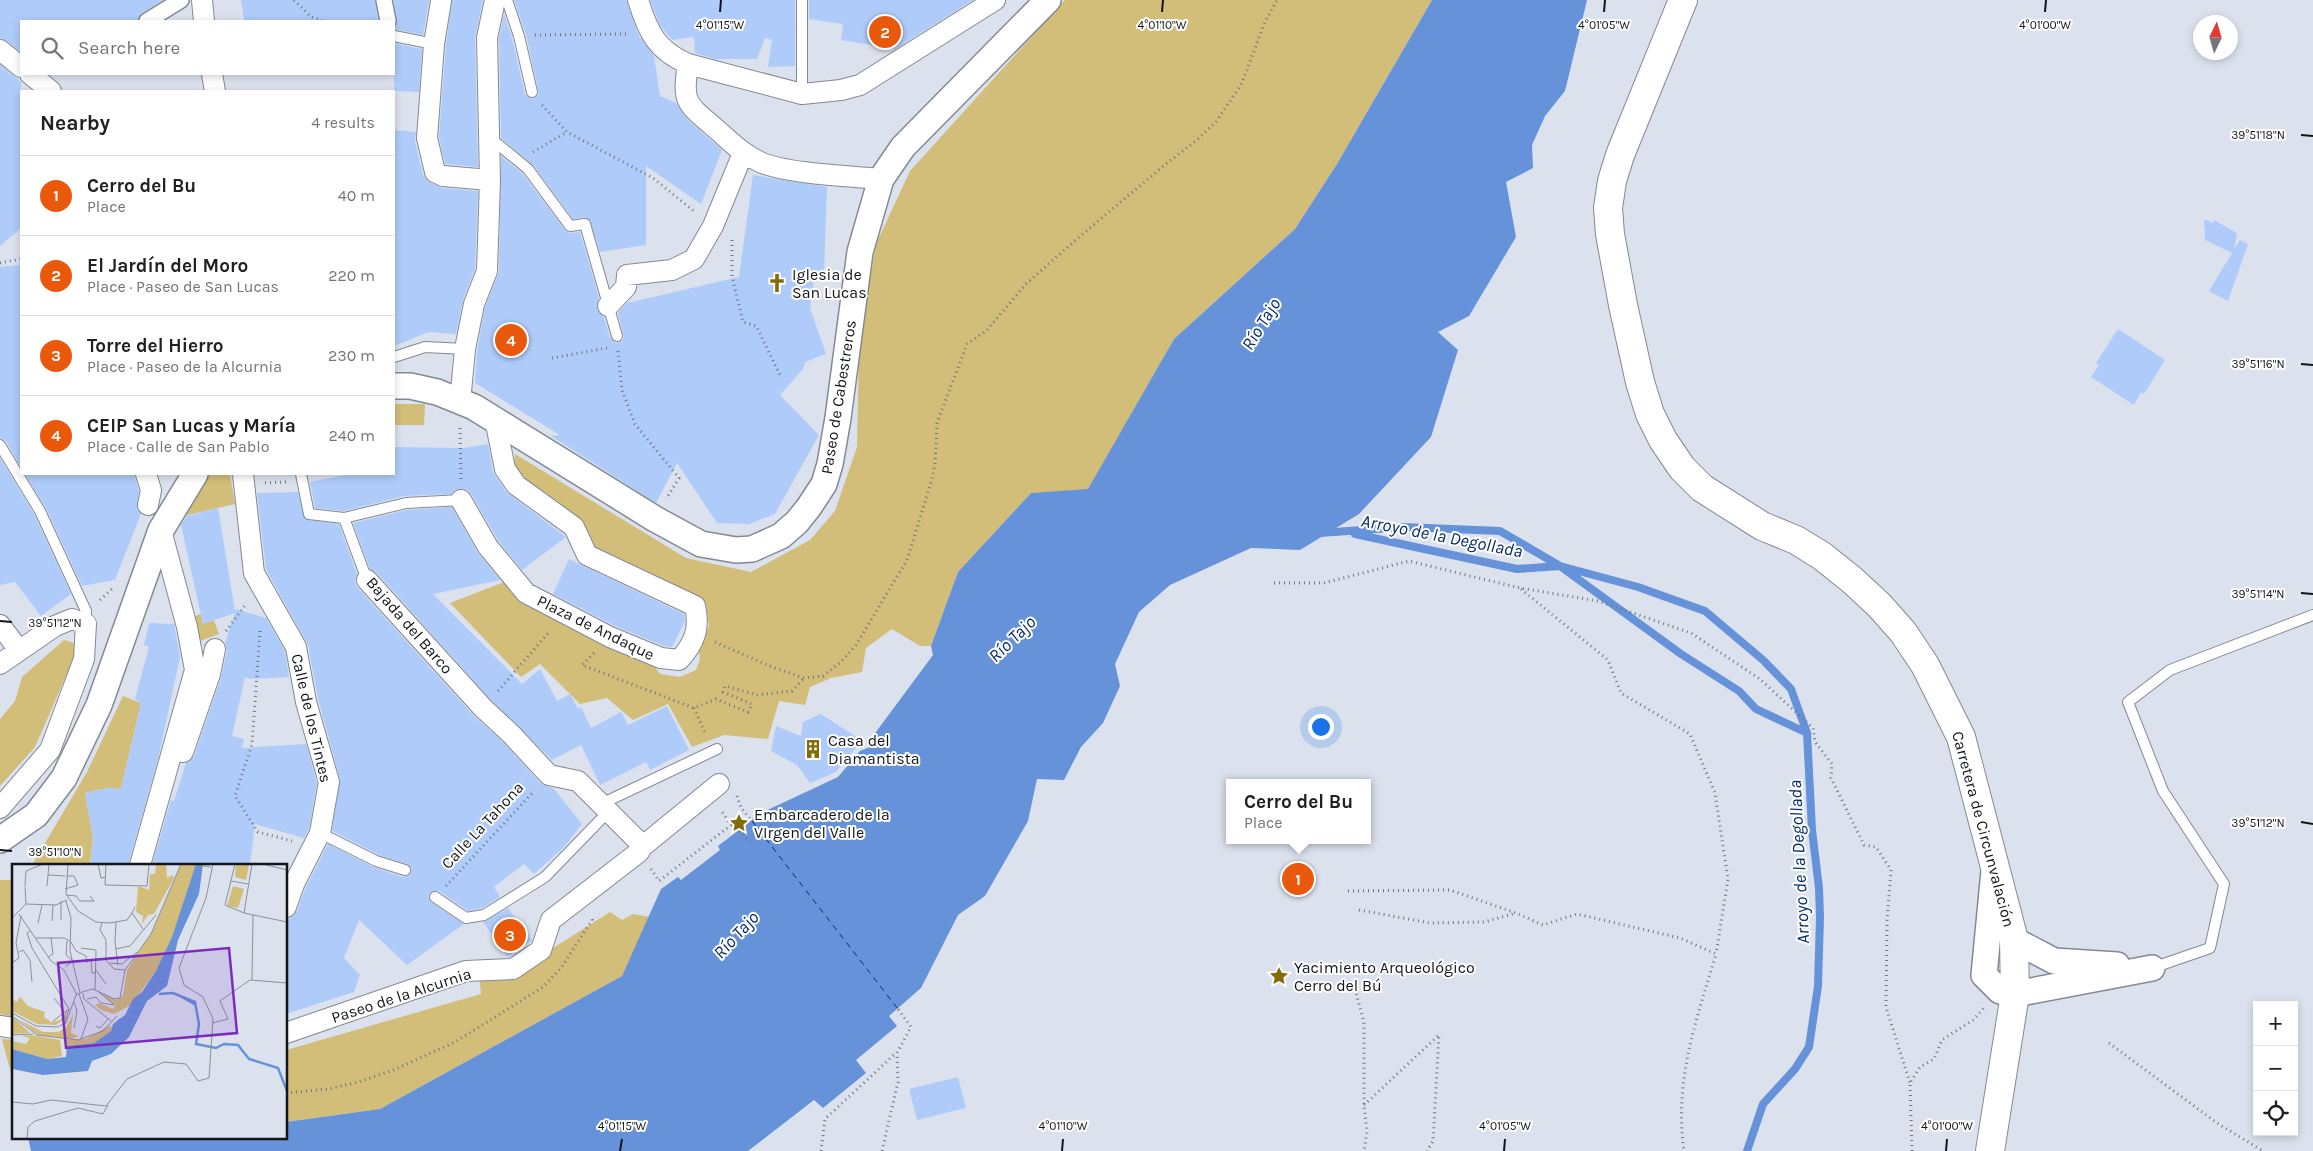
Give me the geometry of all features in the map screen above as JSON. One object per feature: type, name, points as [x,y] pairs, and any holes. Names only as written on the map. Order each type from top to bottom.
[{"type":"main road","name":"Carretera de Circunvalación","points":[[1683,0],[1620,155],[1612,181],[1608,208],[1610,234],[1623,305],[1640,382],[1650,414],[1663,440],[1682,468],[1702,488],[1739,513],[1762,526],[1796,540],[1822,556],[1852,580],[1903,632],[1925,665],[1961,737],[2014,940],[2007,992],[2008,1040],[1990,1151]]},
{"type":"street","points":[[150,20],[180,0]]},
{"type":"street","points":[[202,0],[204,20]]},
{"type":"street","points":[[384,0],[388,20]]},
{"type":"street","points":[[460,411],[465,349],[474,304],[487,271],[490,180],[487,38],[495,0]]},
{"type":"street","points":[[638,0],[650,33],[670,56],[688,64],[802,94],[841,90],[860,84],[996,0]]},
{"type":"street","name":"Paseo de Cabestreros","points":[[395,386],[410,386],[437,392],[460,411],[495,419],[655,519],[701,544],[736,550],[752,549],[781,536],[797,522],[809,507],[824,484],[830,464],[860,252],[881,179],[903,146],[1048,0]]},
{"type":"street","points":[[441,1],[434,44],[427,138],[435,172],[443,176],[490,180]]},
{"type":"street","points":[[0,50],[20,66]]},
{"type":"street","points":[[688,64],[684,87],[688,104],[743,153],[761,163],[794,170],[881,179]]},
{"type":"street","points":[[31,75],[50,90]]},
{"type":"street","points":[[212,75],[215,90]]},
{"type":"street","points":[[608,306],[626,287],[627,275],[672,270],[694,259],[713,226],[743,153]]},
{"type":"street","points":[[495,419],[505,470],[516,485],[574,527],[587,555],[695,606],[698,621],[695,634]]},
{"type":"street","points":[[146,475],[151,490],[148,505]]},
{"type":"street","points":[[0,839],[36,815],[64,778],[100,705],[161,530],[194,475]]},
{"type":"street","name":"Calle de los Tintes","points":[[243,479],[254,573],[296,647],[306,702],[329,782],[316,840],[294,884],[288,901]]},
{"type":"street","name":"Plaza de Andaque","points":[[461,500],[488,547],[526,594],[610,637],[670,661],[679,660],[685,654],[695,634]]},
{"type":"street","points":[[140,864],[195,670],[188,626],[161,530]]},
{"type":"street","name":"Bajada del Barco","points":[[367,580],[483,708],[550,775]]},
{"type":"street","points":[[0,664],[55,626],[72,619],[86,618],[84,659],[50,750],[0,808]]},
{"type":"street","points":[[0,625],[19,650]]},
{"type":"street","points":[[159,798],[168,791],[196,719],[210,674],[215,649]]},
{"type":"street","points":[[550,775],[578,781],[644,846]]},
{"type":"street","points":[[584,895],[639,852],[719,784]]},
{"type":"street","points":[[1995,862],[1984,975],[2007,992],[2152,968]]},
{"type":"street","name":"Paseo de la Alcurnia","points":[[288,1032],[466,971],[513,969],[541,950],[551,920],[584,895]]},
{"type":"street","points":[[2014,940],[2054,961],[2152,968]]},
{"type":"lane","points":[[507,0],[519,36],[532,92]]},
{"type":"lane","points":[[802,0],[802,94]]},
{"type":"lane","points":[[395,36],[434,44]]},
{"type":"lane","points":[[489,137],[528,169],[570,226],[585,224],[616,332]]},
{"type":"lane","points":[[395,357],[425,347],[465,349]]},
{"type":"lane","points":[[0,446],[40,511],[86,618]]},
{"type":"lane","points":[[302,477],[309,514],[344,518],[406,503],[461,500]]},
{"type":"lane","name":"Bajada del Barco","points":[[344,518],[367,580]]},
{"type":"lane","points":[[2152,968],[2210,948],[2224,884],[2163,791],[2128,702],[2170,670],[2313,615]]},
{"type":"lane","points":[[436,897],[466,918],[484,915],[545,877],[604,808],[715,750]]},
{"type":"lane","points":[[316,840],[405,870]]},
{"type":"path","points":[[294,0],[311,17],[320,20]]},
{"type":"path","points":[[695,634],[804,678],[823,676],[841,662],[856,645],[907,560],[932,479],[935,464],[937,423],[959,360],[967,344],[987,330],[1026,284],[1216,122],[1242,83],[1264,24],[1277,0]]},
{"type":"path","points":[[519,36],[650,33]]},
{"type":"path","points":[[532,92],[550,116],[567,132],[653,178],[713,226]]},
{"type":"path","points":[[518,161],[567,132]]},
{"type":"path","points":[[0,263],[20,259]]},
{"type":"path","points":[[732,276],[743,322],[756,326],[781,377]]},
{"type":"path","points":[[552,358],[612,348],[611,334],[616,332],[622,390],[635,424],[678,478],[655,519]]},
{"type":"path","points":[[460,411],[461,500]]},
{"type":"path","points":[[243,479],[302,477]]},
{"type":"path","points":[[1274,583],[1324,583],[1409,561],[1520,588],[1598,601],[1691,633],[1760,679],[1813,728],[1815,742],[1832,764],[1831,778],[1864,845],[1876,847],[1891,870],[1887,920],[1886,1008],[1910,1083],[1912,1151]]},
{"type":"path","points":[[215,649],[233,618],[262,585]]},
{"type":"path","points":[[86,618],[114,588]]},
{"type":"path","points":[[1520,588],[1608,660],[1622,693],[1690,734],[1715,793],[1728,879],[1716,954],[1689,1044],[1682,1083],[1681,1127],[1684,1151]]},
{"type":"path","points":[[483,708],[564,614]]},
{"type":"path","points":[[610,637],[582,665],[694,708],[715,750]]},
{"type":"path","points":[[694,708],[716,699],[748,712],[752,704],[723,692],[725,686],[757,694],[792,690],[804,678]]},
{"type":"path","points":[[257,679],[252,744],[235,796],[258,832],[316,840]]},
{"type":"path","name":"Calle La Tahona","points":[[436,897],[550,775]]},
{"type":"path","points":[[742,808],[752,821]]},
{"type":"path","points":[[761,813],[772,828]]},
{"type":"path","points":[[660,881],[731,825]]},
{"type":"path","points":[[740,830],[750,843]]},
{"type":"path","points":[[1348,891],[1450,890],[1516,913],[1543,925],[1577,914],[1680,938],[1716,954]]},
{"type":"path","points":[[288,1093],[328,1089],[396,1069],[456,1042],[543,987],[561,968],[592,920],[584,895]]},
{"type":"path","points":[[1358,910],[1430,924],[1484,922],[1516,913]]},
{"type":"path","points":[[1354,989],[1364,1022],[1364,1106],[1367,1132],[1364,1151]]},
{"type":"path","points":[[1910,1083],[1920,1067],[1934,1059],[1942,1040],[1973,1020],[2007,992]]},
{"type":"path","points":[[821,1151],[825,1119],[897,1052],[911,1027],[898,1009]]},
{"type":"path","points":[[1364,1106],[1439,1035],[1433,1141],[1427,1151]]},
{"type":"path","points":[[2109,1043],[2217,1123],[2263,1151]]},
{"type":"path","points":[[882,1151],[898,1082],[897,1052]]},
{"type":"shaded area","points":[[1065,0],[1432,0],[1337,164],[1295,229],[1174,339],[1088,490],[1031,493],[958,572],[931,646],[920,646],[892,629],[866,648],[862,672],[831,678],[810,687],[805,705],[779,701],[768,739],[724,735],[692,747],[668,704],[633,720],[607,698],[580,704],[540,664],[521,677],[450,603],[504,582],[652,663],[660,674],[680,677],[696,670],[700,659],[699,651],[709,626],[706,605],[603,560],[583,527],[526,484],[514,467],[515,454],[686,558],[751,572],[810,540],[835,511],[857,447],[859,344],[876,244],[910,171]]},
{"type":"shaded area","points":[[395,404],[425,404],[424,425],[395,425]]},
{"type":"shaded area","points":[[202,475],[230,475],[235,504],[179,517]]},
{"type":"shaded area","points":[[201,614],[203,624],[214,620],[219,634],[200,641],[190,618]]},
{"type":"shaded area","points":[[64,640],[74,643],[76,653],[35,747],[0,786],[0,719],[15,701],[22,677]]},
{"type":"shaded area","points":[[123,696],[141,703],[121,789],[107,788],[85,793],[93,838],[90,864],[33,864],[87,772]]},
{"type":"shaded area","points":[[0,880],[12,880],[12,1017],[0,1014]]},
{"type":"shaded area","points":[[610,912],[622,920],[633,914],[650,917],[622,976],[380,1109],[288,1122],[288,1049],[481,994],[479,974],[512,974]]},
{"type":"shaded area","points":[[2,1039],[12,1040],[12,1077]]},
{"type":"water","name":"Río Tajo","points":[[1432,0],[1587,0],[1565,91],[1545,116],[1532,145],[1533,168],[1506,182],[1516,237],[1469,316],[1438,332],[1458,350],[1431,437],[1359,514],[1300,550],[1251,548],[1170,585],[1139,612],[1115,664],[1120,686],[1103,723],[1081,747],[1064,780],[1037,779],[1028,821],[985,896],[958,915],[921,988],[889,1016],[897,1026],[856,1060],[866,1073],[823,1108],[814,1100],[748,1151],[31,1151],[28,1138],[288,1138],[288,1122],[380,1109],[622,976],[661,889],[678,877],[681,880],[720,850],[718,846],[761,813],[838,777],[860,751],[870,747],[870,740],[933,655],[931,646],[958,572],[1031,493],[1088,489],[1174,339],[1295,229],[1337,164]]},
{"type":"building","points":[[0,0],[163,0],[142,13],[138,20],[20,20],[20,51],[0,38]]},
{"type":"building","points":[[241,0],[375,0],[378,20],[244,20]]},
{"type":"building","points":[[394,0],[429,0],[423,35],[395,29],[397,20]]},
{"type":"building","points":[[452,0],[483,0],[475,38],[478,167],[445,164],[439,137],[446,45]]},
{"type":"building","points":[[514,0],[626,0],[639,36],[654,56],[660,96],[676,103],[689,121],[722,150],[701,204],[646,166],[646,245],[600,252],[590,220],[585,217],[573,219],[533,165],[501,138],[499,39],[504,14],[512,38],[525,94],[533,99],[539,94],[526,34]]},
{"type":"building","points":[[650,0],[795,0],[795,66],[768,67],[772,40],[765,38],[757,59],[714,59],[695,53],[694,37],[672,40],[660,25]]},
{"type":"building","points":[[809,0],[973,0],[895,49],[841,40],[843,24],[809,19]]},
{"type":"building","points":[[395,43],[422,49],[419,92],[394,90]]},
{"type":"building","points":[[0,65],[21,82],[21,90],[20,229],[0,246]]},
{"type":"building","points":[[395,130],[416,132],[415,141],[423,175],[429,182],[442,188],[478,191],[475,269],[463,300],[456,334],[429,332],[395,346]]},
{"type":"building","points":[[501,156],[523,174],[565,230],[570,233],[580,232],[599,298],[597,310],[604,317],[610,338],[616,343],[622,341],[624,337],[618,313],[627,303],[739,277],[753,175],[827,187],[824,274],[815,272],[810,308],[826,354],[805,362],[803,369],[780,395],[819,435],[775,514],[749,524],[717,523],[677,463],[656,503],[551,436],[560,435],[475,383],[477,351],[485,307],[499,272]]},
{"type":"building","points":[[2204,219],[2213,223],[2214,220],[2237,233],[2234,249],[2240,240],[2248,244],[2228,301],[2209,291],[2232,253],[2205,240]]},
{"type":"building","points":[[20,265],[20,465],[6,441],[0,438],[0,267]]},
{"type":"building","points":[[2118,329],[2165,360],[2144,394],[2141,392],[2134,405],[2091,377],[2099,365],[2096,363]]},
{"type":"building","points":[[488,444],[493,472],[506,492],[566,537],[522,570],[498,540],[467,490],[456,490],[451,494],[404,496],[344,511],[315,508],[310,482],[346,475],[395,475],[395,447],[464,448]]},
{"type":"building","points":[[0,458],[34,514],[71,594],[41,616],[15,582],[0,585]]},
{"type":"building","points":[[26,475],[134,475],[139,491],[137,508],[141,514],[115,580],[82,586],[46,508]]},
{"type":"building","points":[[298,492],[305,519],[339,524],[357,574],[355,582],[358,588],[474,716],[504,743],[540,783],[554,789],[582,824],[565,846],[534,874],[524,864],[494,887],[500,897],[482,908],[468,911],[439,891],[432,891],[428,896],[431,902],[464,924],[407,965],[359,920],[344,958],[360,975],[354,992],[288,1013],[288,921],[297,911],[305,889],[328,844],[373,867],[403,877],[409,875],[412,869],[407,864],[379,855],[332,831],[340,779],[318,699],[308,645],[266,569],[257,493]]},
{"type":"building","points":[[452,507],[478,553],[500,580],[433,594],[522,684],[540,669],[557,701],[570,694],[578,709],[581,707],[591,728],[621,712],[628,725],[667,706],[689,750],[650,770],[646,762],[600,785],[581,745],[552,760],[491,700],[376,572],[370,569],[353,523],[407,510]]},
{"type":"building","points":[[218,508],[235,611],[236,609],[266,618],[285,651],[289,677],[250,679],[245,677],[232,736],[244,739],[242,748],[306,744],[317,783],[309,829],[304,838],[255,824],[250,864],[152,864],[171,800],[174,801],[186,763],[194,756],[221,678],[227,651],[225,643],[235,613],[203,624],[181,525],[187,516]]},
{"type":"building","points":[[569,559],[684,614],[685,621],[672,647],[664,646],[615,626],[553,594]]},
{"type":"building","points":[[149,623],[174,624],[180,657],[158,759],[128,864],[90,864],[93,838],[85,793],[107,788],[121,789],[141,703],[135,699],[149,647],[144,645]]},
{"type":"building","name":"Casa del Diamantista","points":[[821,714],[858,738],[856,748],[836,772],[810,783],[797,765],[771,751],[776,726],[801,736],[803,722]]},
{"type":"building","points":[[508,908],[532,940],[507,957],[483,922]]},
{"type":"building","points":[[958,1077],[966,1108],[917,1120],[909,1089]]},
{"type":"waterway","name":"Arroyo de la Degollada","points":[[1320,533],[1404,527],[1500,531],[1560,566],[1638,587],[1705,611],[1763,660],[1791,689],[1807,733],[1812,830],[1819,888],[1818,986],[1809,1047],[1795,1069],[1763,1104],[1747,1151]]},
{"type":"waterway","name":"Arroyo de la Degollada","points":[[1355,534],[1517,569],[1560,566],[1681,654],[1739,691],[1756,709],[1807,733]]},
{"type":"ferry route","points":[[752,821],[898,1009]]},
{"type":"place","name":"El Jardín del Moro","points":[[885,32]]},
{"type":"place","name":"Iglesia de San Lucas","points":[[777,283]]},
{"type":"place","name":"CEIP San Lucas y María","points":[[511,340]]},
{"type":"place","name":"Casa del Diamantista","points":[[813,749]]},
{"type":"place","name":"Embarcadero de la VIrgen del Valle","points":[[739,823]]},
{"type":"place","name":"Cerro del Bu","points":[[1298,879]]},
{"type":"place","name":"Torre del Hierro","points":[[510,935]]},
{"type":"place","name":"Yacimiento Arqueológico Cerro del Bú","points":[[1279,976]]}]
